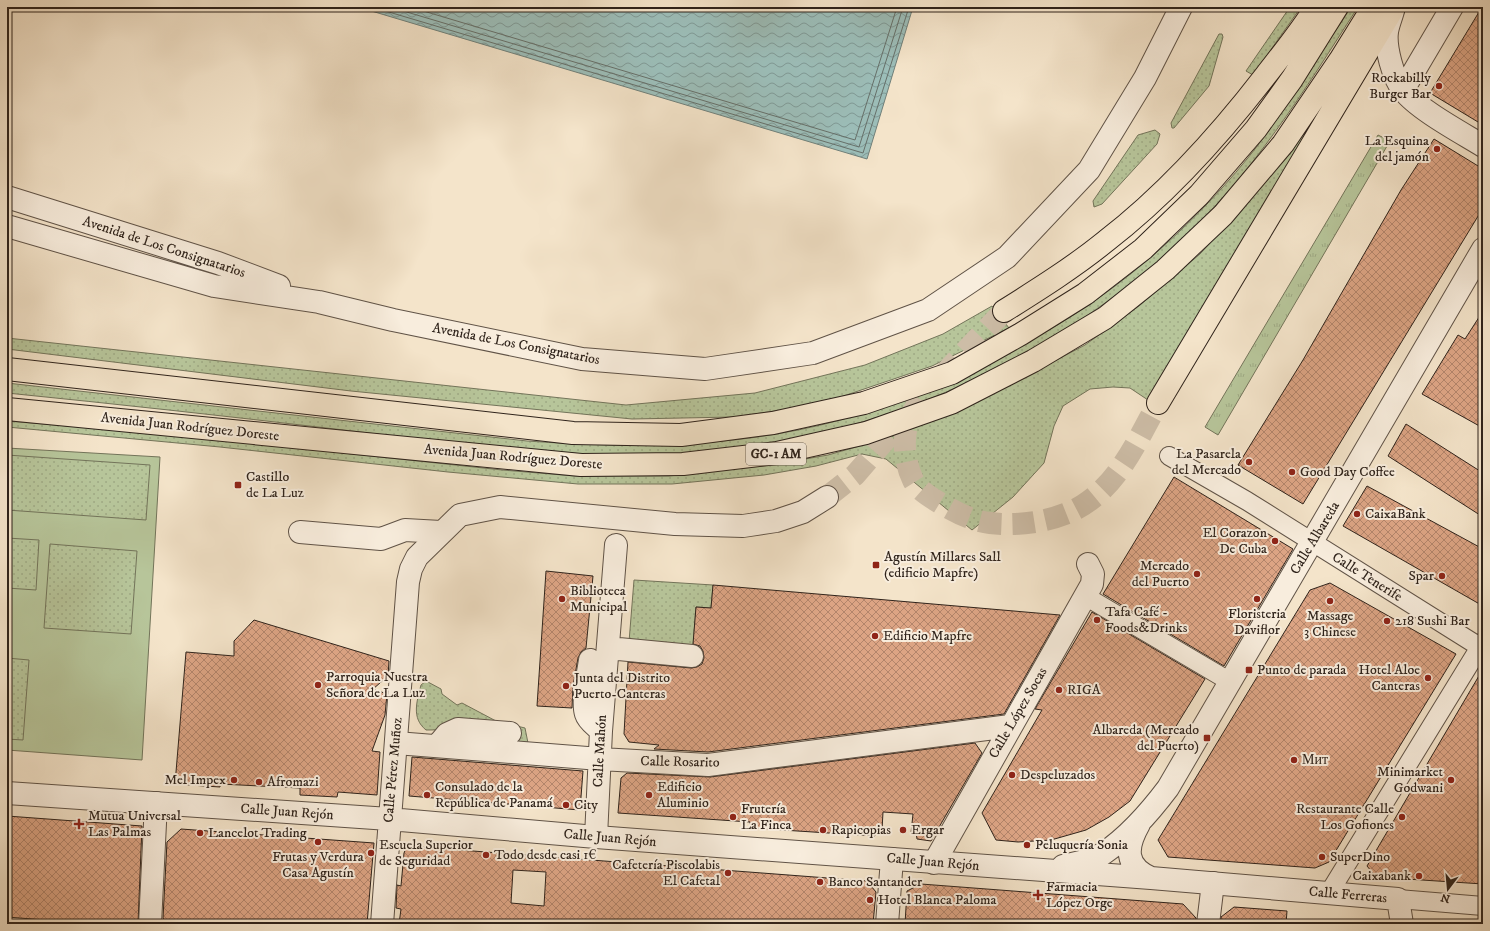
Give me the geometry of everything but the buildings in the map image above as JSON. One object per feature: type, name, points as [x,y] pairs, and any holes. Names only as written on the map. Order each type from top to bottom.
[{"type":"highway","points":[[1004,311],[1073,266],[1108,240],[1187,167],[1233,116],[1285,50],[1316,7]]},
{"type":"highway","name":"Avenida Juan Rodríguez Doreste","points":[[7,369],[573,434],[681,435],[773,423],[864,403],[952,373],[1021,334],[1085,294],[1143,249],[1199,195],[1256,129],[1292,79],[1337,7]]},
{"type":"highway","points":[[1158,402],[1387,7]]},
{"type":"highway","name":"Avenida Juan Rodríguez Doreste","points":[[7,409],[581,465],[683,464],[777,453],[866,433],[951,403],[1033,361],[1105,318],[1165,270],[1223,215],[1283,144],[1340,60],[1387,7]]},
{"type":"street","name":"Avenida de Los Consignatarios","points":[[7,226],[214,286],[319,302],[393,320],[582,359],[705,368],[814,353],[928,310],[1007,257],[1089,170],[1145,78],[1181,7]]},
{"type":"street","points":[[1387,7],[1388,45],[1395,77],[1402,90],[1416,102],[1483,146]]},
{"type":"street","points":[[1402,90],[1452,7]]},
{"type":"street","name":"Avenida de Los Consignatarios","points":[[7,197],[218,263],[319,302]]},
{"type":"street","name":"Calle Albareda","points":[[1042,871],[1081,862],[1103,854],[1140,821],[1168,788],[1229,681],[1483,249]]},
{"type":"street","name":"Calle Tenerife","points":[[1169,456],[1248,501],[1482,646]]},
{"type":"street","name":"Calle Pérez Muñoz","points":[[382,924],[408,582],[411,569],[417,557],[441,532],[460,515],[500,508],[675,524],[743,526],[776,521],[803,512],[827,497]]},
{"type":"street","points":[[300,532],[381,539],[405,530],[441,532]]},
{"type":"street","name":"Calle Mahón","points":[[596,837],[601,731],[599,654],[616,545]]},
{"type":"street","name":"Calle López Socas","points":[[934,863],[1010,726],[1092,584],[1093,574],[1088,564]]},
{"type":"street","points":[[1085,596],[1229,681]]},
{"type":"street","points":[[1329,893],[1482,646]]},
{"type":"street","points":[[599,654],[692,656]]},
{"type":"street","name":"Calle Rosarito","points":[[396,743],[600,759],[708,765],[1010,726]]},
{"type":"street","points":[[437,746],[447,734],[458,729],[510,733]]},
{"type":"street","name":"Calle Juan Rejón","points":[[7,793],[389,819],[596,837],[1213,883]]},
{"type":"street","points":[[150,924],[156,804]]},
{"type":"street","name":"Calle Albareda","points":[[1140,821],[1134,833],[1130,853],[1134,867],[1140,873],[1151,878]]},
{"type":"street","points":[[887,924],[892,859]]},
{"type":"street","points":[[1208,924],[1213,883]]},
{"type":"street","name":"Calle Ferreras","points":[[1213,883],[1483,906]]},
{"type":"street","points":[[1398,899],[1402,924]]},
{"type":"green space","points":[[1290,7],[1301,7],[1253,75],[1246,71]]},
{"type":"green space","points":[[1351,7],[1358,7],[1275,132],[1229,190],[1204,218],[1177,244],[1121,291],[1062,332],[998,368],[932,398],[863,422],[793,439],[721,450],[648,455],[609,455],[452,443],[7,393],[7,383],[527,441],[570,444],[654,445],[737,440],[778,434],[861,414],[1027,342],[1088,305],[1118,284],[1146,261],[1199,212],[1224,186],[1256,148],[1273,125]]},
{"type":"green space","points":[[1219,34],[1222,34],[1223,37],[1209,86],[1174,128],[1172,128],[1171,123]]},
{"type":"green space","points":[[1318,114],[1317,123],[1148,400],[1130,388],[1113,387],[1090,389],[1063,406],[1054,426],[1044,463],[1013,497],[972,530],[886,459],[862,454],[816,466],[764,475],[672,484],[578,484],[448,472],[220,447],[7,427],[7,421],[165,434],[502,470],[575,476],[669,476],[771,465],[828,455],[891,437],[969,406],[1085,345],[1139,306],[1200,254],[1265,183]]},
{"type":"green space","points":[[1155,130],[1160,134],[1157,144],[1102,204],[1094,207],[1093,201],[1138,135]]},
{"type":"green space","points":[[1378,135],[1390,141],[1218,435],[1205,427]]},
{"type":"green space","points":[[992,306],[1009,328],[932,366],[817,405],[733,417],[632,419],[351,391],[7,349],[7,338],[626,405],[755,393],[865,365],[943,334]]},
{"type":"green space","points":[[7,448],[160,457],[142,760],[7,750]]},
{"type":"green space","points":[[7,455],[150,465],[146,520],[7,510]]},
{"type":"green space","points":[[7,538],[39,540],[36,590],[7,588]]},
{"type":"green space","points":[[50,544],[137,551],[131,634],[44,628]]},
{"type":"green space","points":[[634,580],[713,585],[711,608],[696,607],[693,647],[629,642]]},
{"type":"green space","points":[[7,658],[29,660],[23,740],[7,739]]},
{"type":"green space","points":[[426,681],[441,689],[442,694],[457,705],[462,703],[496,721],[525,728],[528,743],[517,742],[518,729],[426,730],[418,720],[416,709],[421,685]]},
{"type":"water","points":[[358,7],[913,7],[867,159]]},
{"type":"tunnel","points":[[942,376],[1004,311]]},
{"type":"tunnel","points":[[920,399],[908,423],[905,437],[906,459],[910,474],[915,484],[928,496],[958,513],[977,520],[1002,524],[1042,521],[1079,508],[1089,501],[1111,480],[1129,456],[1158,403]]},
{"type":"tunnel","points":[[827,497],[855,475],[907,415]]},
{"type":"place","name":"Rockabilly Burger Bar","points":[[1439,86]]},
{"type":"place","name":"La Esquina del jamón","points":[[1437,149]]},
{"type":"place","name":"La Pasarela del Mercado","points":[[1249,462]]},
{"type":"place","name":"Good Day Coffee","points":[[1292,472]]},
{"type":"place","name":"Castillo de La Luz","points":[[238,485]]},
{"type":"place","name":"CaixaBank","points":[[1357,514]]},
{"type":"place","name":"El Corazon De Cuba","points":[[1275,541]]},
{"type":"place","name":"Agustín Millares Sall (edificio Mapfre)","points":[[876,565]]},
{"type":"place","name":"Mercado del Puerto","points":[[1197,574]]},
{"type":"place","name":"Spar","points":[[1442,576]]},
{"type":"place","name":"Biblioteca Municipal","points":[[562,599]]},
{"type":"place","name":"Floristeria Daviflor","points":[[1257,599]]},
{"type":"place","name":"Massage 3 Chinese","points":[[1330,601]]},
{"type":"place","name":"Tafa Café - Foods&Drinks","points":[[1097,620]]},
{"type":"place","name":"218 Sushi Bar","points":[[1387,621]]},
{"type":"place","name":"Edificio Mapfre","points":[[875,636]]},
{"type":"place","name":"Punto de parada","points":[[1249,670]]},
{"type":"place","name":"Hotel Aloe Canteras","points":[[1428,678]]},
{"type":"place","name":"Parroquia Nuestra Señora de La Luz","points":[[318,685]]},
{"type":"place","name":"Junta del Distrito Puerto-Canteras","points":[[566,686]]},
{"type":"place","name":"RIGA","points":[[1059,690]]},
{"type":"place","name":"Albareda (Mercado del Puerto)","points":[[1207,738]]},
{"type":"place","name":"Мит","points":[[1294,760]]},
{"type":"place","name":"Despeluzados","points":[[1012,775]]},
{"type":"place","name":"Mel Impex","points":[[234,780]]},
{"type":"place","name":"Minimarket Godwani","points":[[1451,780]]},
{"type":"place","name":"Afromazi","points":[[259,782]]},
{"type":"place","name":"Consulado de la República de Panamá","points":[[427,795]]},
{"type":"place","name":"Edificio Aluminio","points":[[649,795]]},
{"type":"place","name":"City","points":[[566,805]]},
{"type":"place","name":"Frutería La Finca","points":[[733,817]]},
{"type":"place","name":"Restaurante Calle Los Gofiones","points":[[1402,817]]},
{"type":"place","name":"Mutua Universal Las Palmas","points":[[79,824]]},
{"type":"place","name":"Rapicopias","points":[[823,830]]},
{"type":"place","name":"Ergar","points":[[903,830]]},
{"type":"place","name":"Lancelot Trading","points":[[200,833]]},
{"type":"place","name":"Frutas y Verdura Casa Agustín","points":[[318,842]]},
{"type":"place","name":"Peluquería Sonia","points":[[1027,845]]},
{"type":"place","name":"Escuela Superior de Seguridad","points":[[371,853]]},
{"type":"place","name":"Todo desde casi 1€","points":[[486,855]]},
{"type":"place","name":"SuperDino","points":[[1322,857]]},
{"type":"place","name":"Cafetería Piscolabis El Cafetal","points":[[728,873]]},
{"type":"place","name":"Caixabank","points":[[1419,876]]},
{"type":"place","name":"Banco Santander","points":[[820,882]]},
{"type":"place","name":"Farmacia López Orge","points":[[1038,895]]},
{"type":"place","name":"Hotel Blanca Paloma","points":[[870,900]]}]
